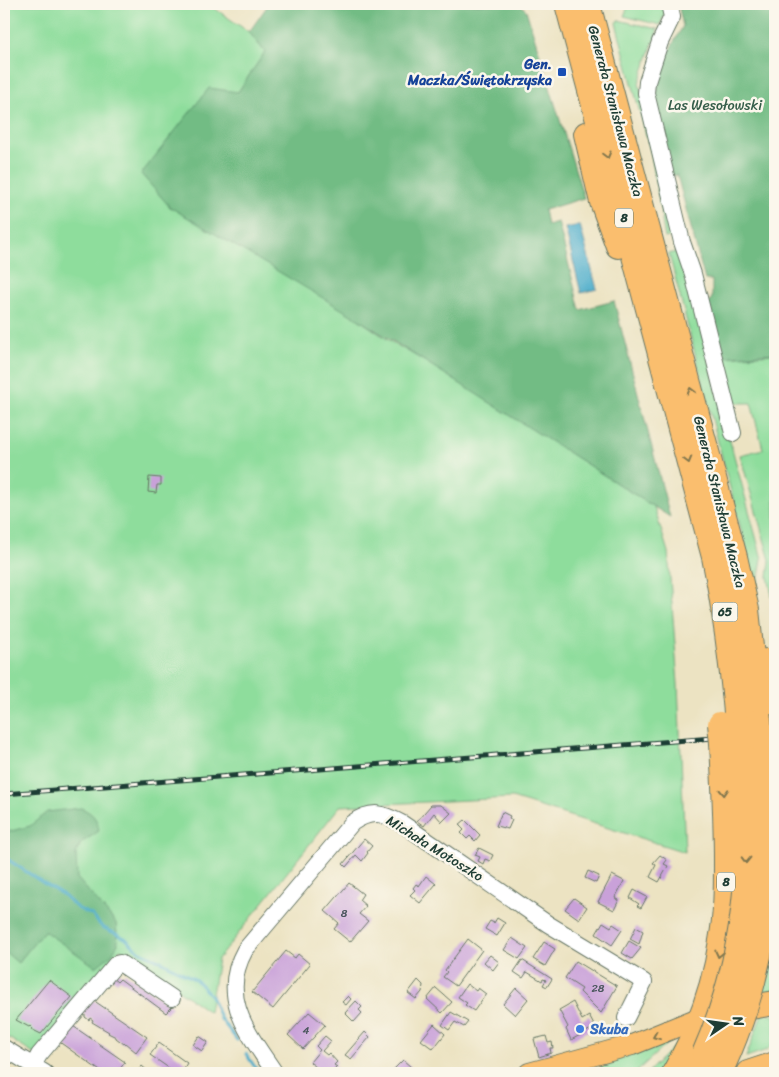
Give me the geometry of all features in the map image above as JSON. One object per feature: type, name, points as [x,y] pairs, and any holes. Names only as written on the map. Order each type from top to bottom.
[{"type":"highway","points":[[551,4],[602,202],[663,362]]},
{"type":"highway","name":"Generała Stanisława Maczka","points":[[567,4],[595,72],[676,338],[711,504]]},
{"type":"highway","name":"Generała Stanisława Maczka","points":[[588,4],[595,72],[663,362],[711,504],[735,557],[746,610],[740,732],[769,853],[757,893],[759,960],[751,993],[740,1025],[711,1067]]},
{"type":"highway","points":[[604,4],[652,189],[676,338]]},
{"type":"highway","name":"8","points":[[711,504],[746,566],[775,703]]},
{"type":"highway","name":"8","points":[[674,1073],[701,1017],[722,941],[726,894],[725,800],[740,732],[704,549],[711,504]]},
{"type":"highway","points":[[701,1017],[735,1009],[775,1003]]},
{"type":"highway","points":[[748,1073],[775,1064]]},
{"type":"main road","points":[[529,1073],[591,1066],[632,1045],[701,1017]]},
{"type":"street","points":[[671,10],[647,82],[646,93],[682,242],[693,274],[733,434]]},
{"type":"street","name":"Michała Motoszko","points":[[275,1073],[246,1029],[238,1010],[234,987],[238,963],[245,950],[352,823],[368,814],[387,816],[403,824],[548,924],[644,982],[626,1018]]},
{"type":"street","points":[[39,1069],[39,1055],[116,964],[120,963],[172,998]]},
{"type":"street","points":[[4,1048],[39,1069]]},
{"type":"green space","points":[[4,4],[179,4],[211,6],[249,32],[265,52],[238,92],[358,319],[654,507],[668,552],[678,684],[685,852],[512,798],[340,806],[218,959],[209,1012],[120,949],[35,1055],[4,1035]]},
{"type":"green space","points":[[520,4],[526,10],[584,198],[544,210],[547,225],[558,222],[580,310],[614,301],[670,517],[358,319],[170,207],[141,174],[209,88],[238,92],[265,52],[249,32],[268,5]]},
{"type":"green space","points":[[629,4],[664,4],[665,13],[660,25],[624,16]]},
{"type":"green space","name":"Las Wesołowski","points":[[678,4],[775,4],[775,353],[719,357],[708,303],[712,298],[712,280],[705,280],[677,175],[671,176],[654,107],[659,80],[670,49],[683,26]]},
{"type":"green space","points":[[618,20],[658,29],[639,83],[675,235],[665,238],[651,154],[616,23]]},
{"type":"green space","points":[[678,251],[688,276],[762,559],[756,592],[669,254]]},
{"type":"green space","points":[[775,354],[775,610],[768,577],[770,560],[740,455],[763,449],[751,403],[735,403],[725,357]]},
{"type":"green space","points":[[81,808],[94,816],[99,831],[81,843],[76,853],[77,878],[116,923],[118,944],[112,954],[96,967],[44,931],[18,963],[4,951],[4,833],[30,826],[47,812]]},
{"type":"green space","points":[[775,918],[775,996],[760,997]]},
{"type":"green space","points":[[762,1014],[775,1017],[775,1042],[767,1050],[746,1057]]},
{"type":"green space","points":[[674,1037],[637,1072],[602,1073],[599,1061]]},
{"type":"green space","points":[[683,1038],[666,1073],[649,1073],[650,1070]]},
{"type":"water","points":[[580,225],[597,289],[581,293],[565,228]]},
{"type":"building","points":[[149,477],[161,478],[161,485],[157,485],[156,493],[148,492]]},
{"type":"building","points":[[431,805],[441,805],[451,813],[442,822],[434,813],[424,826],[417,821]]},
{"type":"building","points":[[502,812],[510,816],[509,818],[512,820],[508,829],[496,826]]},
{"type":"building","points":[[465,820],[480,835],[475,841],[470,836],[467,839],[461,833],[464,830],[459,825]]},
{"type":"building","points":[[364,839],[372,846],[368,853],[362,861],[356,855],[346,867],[343,864]]},
{"type":"building","points":[[479,848],[493,855],[490,861],[485,859],[483,864],[478,861],[480,857],[475,855]]},
{"type":"building","points":[[660,855],[667,860],[664,864],[668,866],[659,882],[650,877],[656,865],[653,863]]},
{"type":"building","points":[[588,871],[599,876],[596,883],[585,878]]},
{"type":"building","points":[[612,875],[624,881],[615,898],[619,900],[614,910],[598,902]]},
{"type":"building","points":[[426,876],[436,884],[420,903],[410,895],[415,890],[413,888],[416,884],[419,886]]},
{"type":"building","points":[[349,883],[363,894],[359,900],[366,906],[359,914],[368,921],[350,942],[334,929],[339,923],[325,911]]},
{"type":"building","points":[[634,890],[647,897],[641,908],[637,906],[639,904],[630,898]]},
{"type":"building","points":[[574,898],[587,907],[579,919],[565,909]]},
{"type":"building","points":[[497,918],[505,923],[497,936],[485,929],[490,921],[494,923]]},
{"type":"building","points":[[603,922],[611,927],[613,924],[622,930],[612,945],[596,934]]},
{"type":"building","points":[[636,927],[643,931],[639,944],[630,939]]},
{"type":"building","points":[[512,938],[527,948],[519,959],[504,950]]},
{"type":"building","points":[[468,939],[482,950],[456,986],[443,977],[447,972],[445,970]]},
{"type":"building","points":[[629,941],[641,948],[632,959],[622,953]]},
{"type":"building","points":[[544,942],[555,949],[545,966],[533,959]]},
{"type":"building","points":[[286,951],[295,958],[298,954],[310,964],[273,1009],[252,992]]},
{"type":"building","points":[[490,955],[499,962],[493,970],[484,962]]},
{"type":"building","points":[[522,960],[552,979],[547,987],[543,985],[546,980],[543,979],[542,981],[527,972],[523,978],[514,972]]},
{"type":"building","points":[[576,961],[617,986],[601,1013],[580,992],[582,989],[565,978]]},
{"type":"building","points":[[116,970],[123,976],[125,973],[172,1007],[166,1013],[120,979],[117,982],[110,976]]},
{"type":"building","points":[[49,980],[72,997],[41,1034],[31,1029],[30,1026],[16,1020]]},
{"type":"building","points":[[418,980],[423,985],[422,992],[416,999],[408,993]]},
{"type":"building","points":[[467,984],[476,991],[478,988],[486,994],[474,1011],[458,997]]},
{"type":"building","points":[[436,988],[452,1002],[442,1013],[427,999]]},
{"type":"building","points":[[516,988],[528,999],[515,1015],[503,1004]]},
{"type":"building","points":[[348,996],[351,999],[346,1005],[342,1002]]},
{"type":"building","points":[[93,1000],[147,1037],[136,1052],[92,1022],[93,1020],[85,1017],[81,1012]]},
{"type":"building","points":[[356,1001],[362,1007],[359,1010],[362,1013],[354,1022],[345,1013]]},
{"type":"building","points":[[573,1002],[582,1020],[589,1016],[595,1027],[571,1040],[566,1029],[568,1027],[559,1010]]},
{"type":"building","points":[[309,1012],[325,1025],[303,1049],[288,1035]]},
{"type":"building","points":[[451,1012],[468,1022],[464,1027],[455,1022],[449,1030],[442,1025]]},
{"type":"building","points":[[70,1024],[125,1062],[117,1073],[103,1073],[58,1041]]},
{"type":"building","points":[[434,1024],[445,1034],[433,1049],[421,1040]]},
{"type":"building","points":[[365,1032],[370,1037],[351,1059],[345,1055]]},
{"type":"building","points":[[199,1036],[208,1042],[202,1051],[193,1045]]},
{"type":"building","points":[[325,1036],[331,1041],[322,1051],[327,1055],[329,1053],[337,1062],[334,1065],[337,1067],[331,1073],[323,1073],[310,1062],[320,1050],[316,1046]]},
{"type":"building","points":[[546,1036],[548,1043],[552,1042],[553,1048],[550,1048],[551,1053],[539,1057],[534,1039]]},
{"type":"building","points":[[159,1043],[187,1063],[181,1073],[176,1073],[150,1055]]},
{"type":"building","points":[[403,1060],[411,1067],[405,1073],[397,1073],[393,1070]]},
{"type":"building","points":[[142,1066],[150,1073],[136,1073]]},
{"type":"building","points":[[4,1067],[6,1069],[13,1073],[4,1073]]},
{"type":"waterway","points":[[4,857],[62,894],[77,908],[92,915],[102,927],[125,938],[139,951],[196,980],[211,996],[220,1018],[237,1040]]},
{"type":"waterway","points":[[246,1054],[259,1073]]},
{"type":"railway","points":[[4,794],[775,733]]},
{"type":"place","name":"Gen. Maczka/Świętokrzyska","points":[[562,72]]},
{"type":"place","name":"Skuba","points":[[580,1029]]}]
